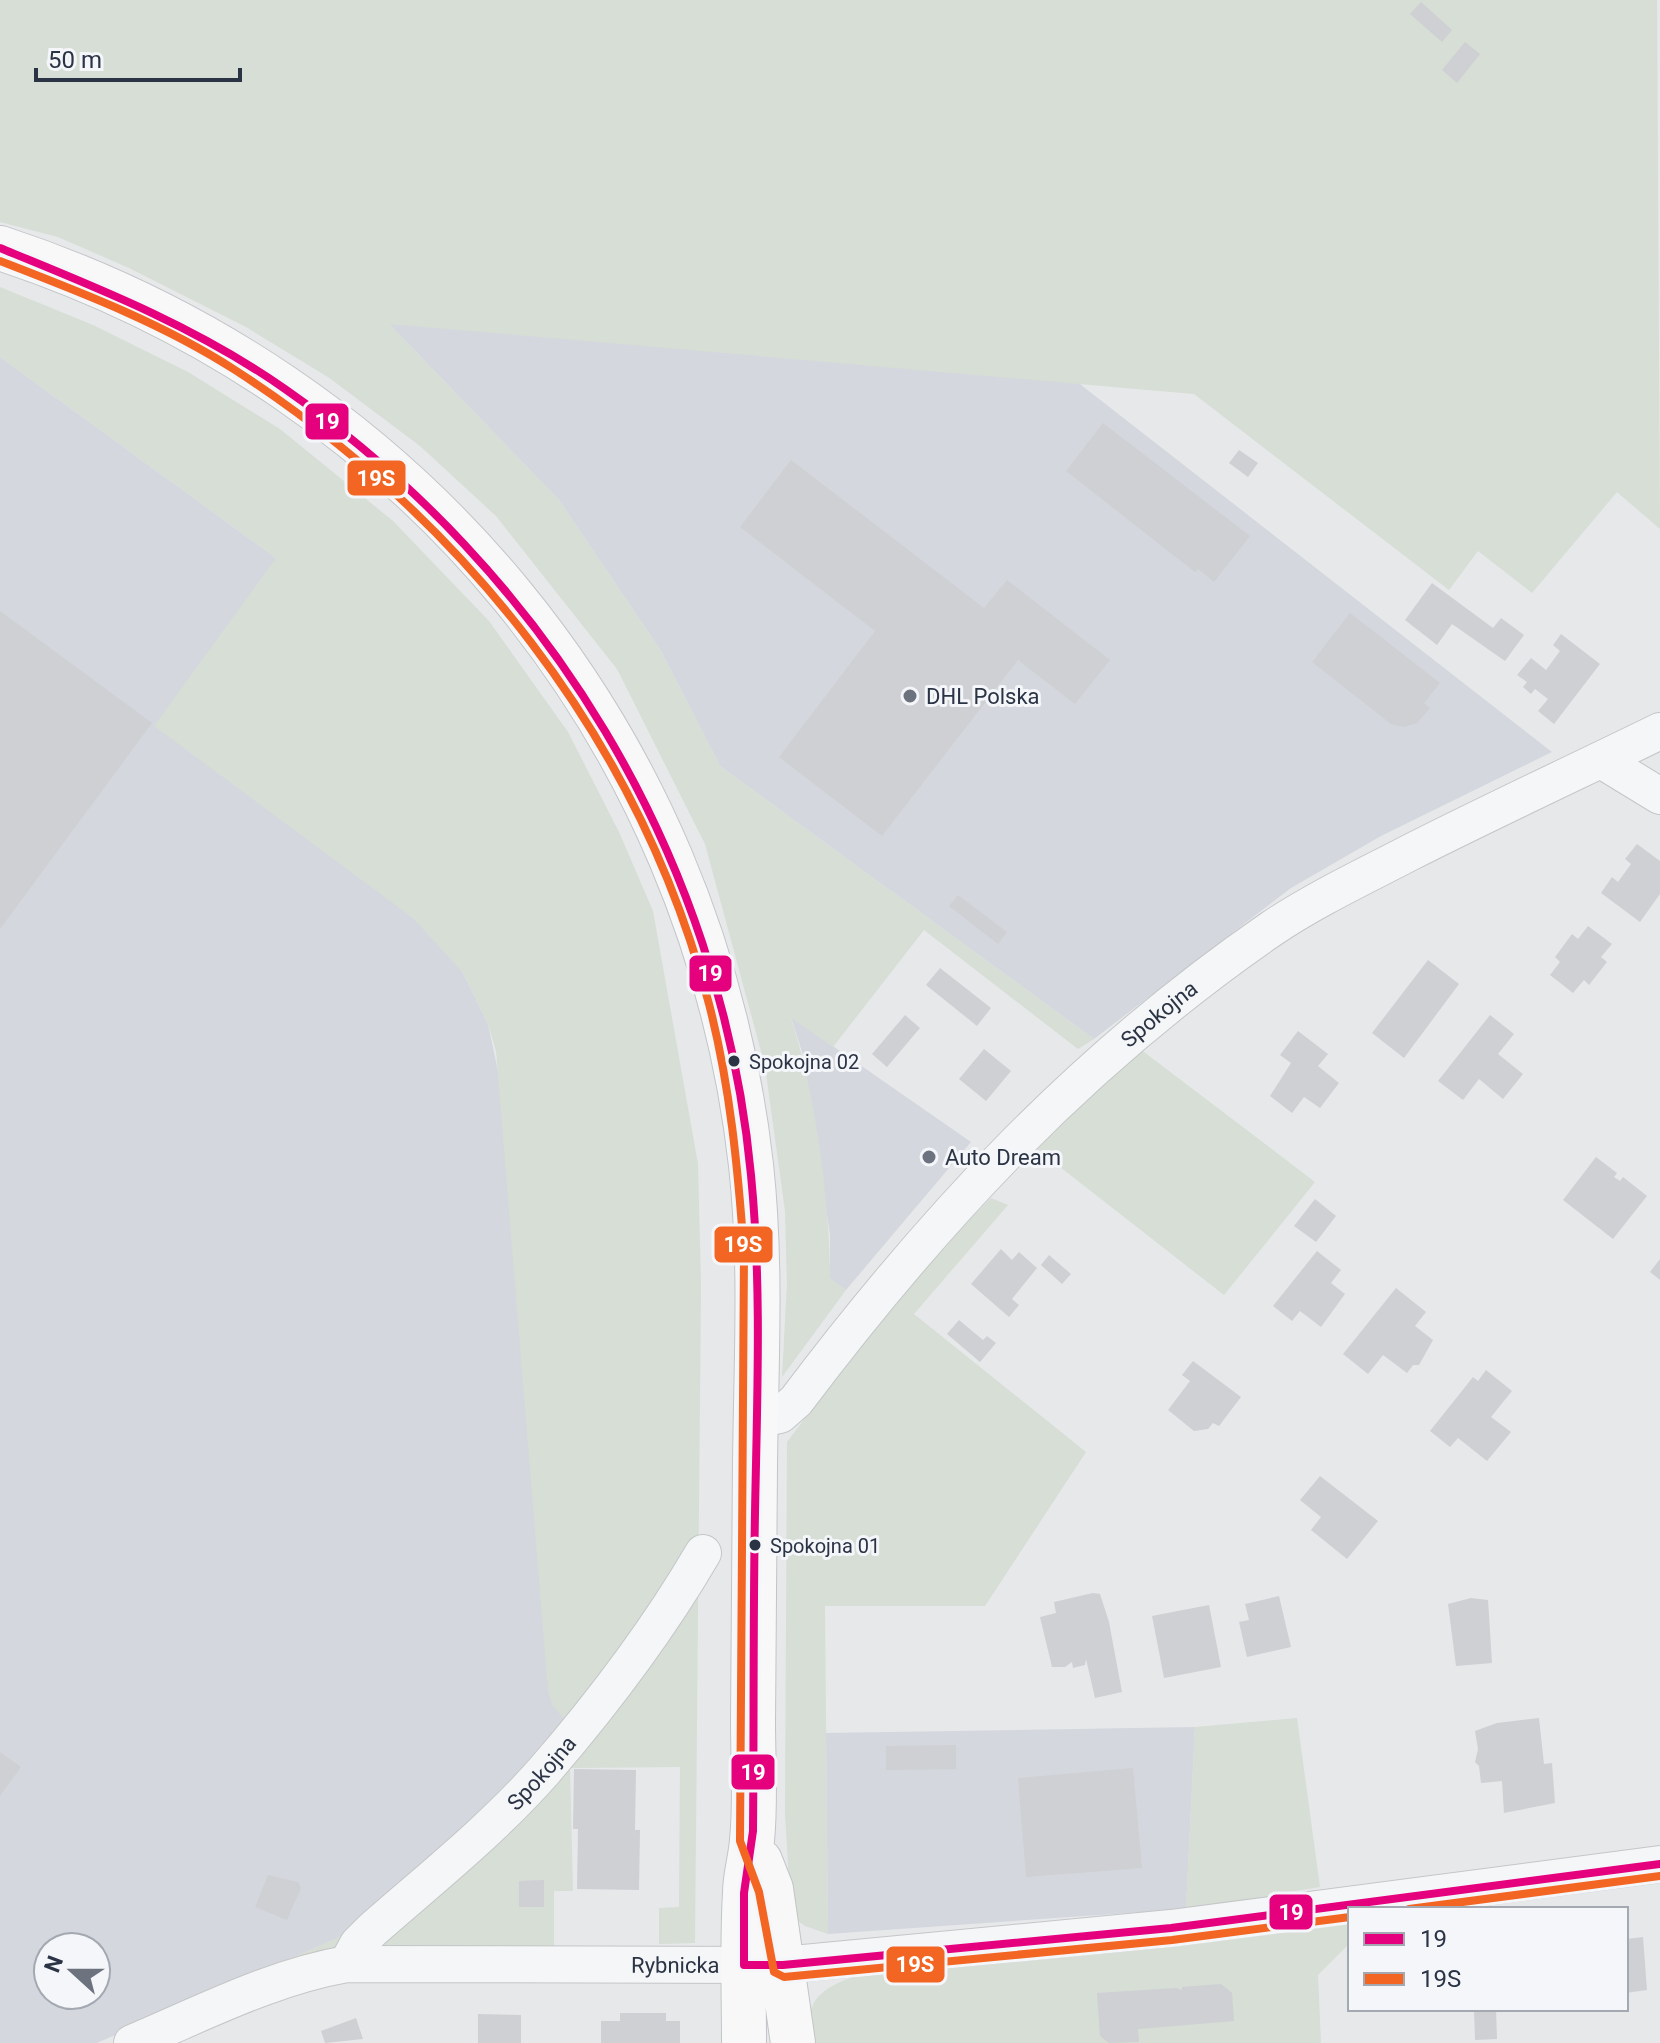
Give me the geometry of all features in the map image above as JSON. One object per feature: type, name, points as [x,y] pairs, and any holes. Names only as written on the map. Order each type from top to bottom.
[{"type":"main road","points":[[0,248],[45,263],[183,325],[275,378],[329,418],[427,501],[527,612],[603,723],[655,820],[687,895],[711,968],[735,1061],[751,1167],[756,1420],[752,1840],[745,1887],[764,1965],[793,2043]]},
{"type":"main road","points":[[744,2043],[764,1965]]},
{"type":"street","name":"Spokojna","points":[[756,1420],[780,1415],[796,1401],[917,1246],[997,1161],[1123,1040],[1287,920],[1355,881],[1660,731]]},
{"type":"street","points":[[1601,760],[1660,796]]},
{"type":"street","name":"Spokojna","points":[[347,1964],[358,1944],[372,1930],[477,1837],[543,1772],[622,1673],[679,1593],[703,1553]]},
{"type":"street","name":"Rybnicka","points":[[132,2043],[274,1982],[304,1971],[347,1964],[764,1965],[1171,1928],[1660,1864]]},
{"type":"shaded area","points":[[0,0],[1657,0],[1660,529],[1617,492],[1532,593],[1478,551],[1449,590],[1194,394],[389,324],[559,500],[661,651],[720,766],[1094,1039],[1078,1049],[924,930],[833,1047],[791,1018],[800,1047],[820,1147],[830,1278],[846,1290],[782,1377],[787,1284],[785,1211],[765,1066],[705,844],[617,669],[496,516],[420,446],[328,377],[246,327],[129,268],[58,237],[0,222]]},
{"type":"shaded area","points":[[0,287],[93,325],[188,372],[280,429],[393,521],[489,621],[568,732],[619,832],[653,911],[698,1164],[701,1285],[695,1943],[659,1944],[659,1908],[679,1907],[680,1767],[570,1768],[573,1891],[554,1891],[554,1951],[289,1959],[349,1933],[459,1839],[567,1722],[552,1705],[548,1691],[496,1051],[488,1024],[463,973],[413,918],[154,726],[276,558],[0,357]]},
{"type":"shaded area","name":"DHL Polska","points":[[388,323],[1076,381],[1552,752],[1381,836],[1291,888],[1094,1039],[720,766],[661,651],[559,500]]},
{"type":"shaded area","points":[[0,357],[276,558],[324,848],[413,918],[445,949],[463,973],[488,1024],[500,1081],[568,1722],[459,1839],[349,1933],[97,2043],[0,2043]]},
{"type":"shaded area","points":[[791,1017],[971,1142],[846,1290],[830,1279],[830,1235],[803,1055]]},
{"type":"shaded area","points":[[1140,1049],[1315,1182],[1224,1295],[1037,1149]]},
{"type":"shaded area","points":[[991,1198],[1008,1205],[914,1314],[1086,1452],[985,1606],[825,1606],[828,1934],[805,1926],[791,1916],[785,1813],[787,1442],[906,1284]]},
{"type":"shaded area","points":[[1297,1718],[1320,1887],[1186,1909],[1195,1727]]},
{"type":"shaded area","points":[[1195,1727],[1186,1909],[828,1934],[826,1733]]},
{"type":"shaded area","points":[[1348,1917],[1348,1945],[1318,1975],[1321,2043],[809,2043],[809,2018],[816,2000],[830,1987],[853,1977]]},
{"type":"building","points":[[1421,2],[1452,30],[1442,42],[1410,14]]},
{"type":"building","points":[[1465,42],[1480,54],[1457,83],[1442,70]]},
{"type":"building","points":[[1103,423],[1250,536],[1214,582],[1198,569],[1195,572],[1066,471]]},
{"type":"building","points":[[1239,450],[1258,463],[1248,477],[1229,463]]},
{"type":"building","points":[[791,460],[984,608],[1007,580],[1110,660],[1075,704],[1018,660],[882,836],[779,757],[875,631],[740,527]]},
{"type":"building","points":[[1432,583],[1493,628],[1501,618],[1524,635],[1505,661],[1452,624],[1437,645],[1405,620]]},
{"type":"building","points":[[0,611],[152,723],[0,929]]},
{"type":"building","points":[[1350,613],[1440,683],[1424,703],[1430,708],[1417,723],[1404,727],[1391,724],[1312,662]]},
{"type":"building","points":[[1561,634],[1600,664],[1554,724],[1538,711],[1548,699],[1535,689],[1531,694],[1523,687],[1527,682],[1517,675],[1531,658],[1546,670],[1560,651],[1553,645]]},
{"type":"building","points":[[1637,844],[1660,861],[1660,894],[1640,922],[1601,893],[1612,877],[1618,882],[1631,864],[1625,859]]},
{"type":"building","points":[[958,895],[1007,932],[998,944],[949,906]]},
{"type":"building","points":[[1588,926],[1612,944],[1601,957],[1607,962],[1589,985],[1584,980],[1573,993],[1550,975],[1560,962],[1555,957],[1572,934],[1578,939]]},
{"type":"building","points":[[1428,960],[1459,984],[1404,1058],[1372,1033]]},
{"type":"building","points":[[940,968],[991,1008],[977,1026],[926,985]]},
{"type":"building","points":[[905,1015],[920,1028],[887,1067],[872,1054]]},
{"type":"building","points":[[1490,1015],[1514,1034],[1498,1054],[1523,1074],[1503,1099],[1479,1079],[1463,1100],[1438,1081]]},
{"type":"building","points":[[1298,1031],[1328,1054],[1318,1066],[1339,1083],[1320,1108],[1304,1097],[1292,1113],[1270,1096],[1291,1063],[1280,1055]]},
{"type":"building","points":[[984,1049],[1011,1071],[986,1101],[959,1079]]},
{"type":"building","points":[[1596,1157],[1617,1173],[1614,1177],[1620,1181],[1623,1177],[1647,1196],[1613,1239],[1563,1200]]},
{"type":"building","points":[[1315,1199],[1336,1216],[1316,1242],[1294,1226]]},
{"type":"building","points":[[1001,1249],[1012,1260],[1019,1252],[1037,1268],[1012,1299],[1019,1305],[1009,1317],[971,1284]]},
{"type":"building","points":[[1317,1251],[1341,1270],[1331,1283],[1345,1294],[1321,1327],[1300,1311],[1292,1321],[1273,1306]]},
{"type":"building","points":[[1049,1255],[1071,1274],[1062,1284],[1041,1265]]},
{"type":"building","points":[[1660,1259],[1660,1280],[1650,1272]]},
{"type":"building","points":[[1396,1288],[1426,1312],[1415,1326],[1433,1340],[1419,1365],[1413,1365],[1407,1373],[1383,1355],[1368,1374],[1343,1354]]},
{"type":"building","points":[[959,1320],[983,1340],[987,1336],[996,1343],[980,1362],[947,1334]]},
{"type":"building","points":[[1193,1361],[1241,1397],[1219,1426],[1213,1423],[1208,1429],[1194,1431],[1168,1410],[1190,1381],[1182,1375]]},
{"type":"building","points":[[1486,1370],[1512,1391],[1491,1417],[1511,1432],[1487,1461],[1458,1438],[1450,1447],[1430,1431],[1473,1377],[1478,1381]]},
{"type":"building","points":[[1320,1476],[1378,1521],[1347,1559],[1311,1530],[1321,1517],[1300,1500]]},
{"type":"building","points":[[1100,1594],[1109,1622],[1122,1692],[1095,1698],[1086,1659],[1085,1665],[1073,1668],[1072,1662],[1065,1667],[1052,1667],[1040,1617],[1056,1613],[1054,1602]]},
{"type":"building","points":[[1279,1596],[1291,1647],[1247,1657],[1239,1622],[1249,1620],[1245,1604]]},
{"type":"building","points":[[1471,1598],[1488,1600],[1492,1663],[1456,1666],[1448,1604]]},
{"type":"building","points":[[1209,1605],[1221,1667],[1164,1678],[1152,1616]]},
{"type":"building","points":[[1539,1718],[1544,1764],[1552,1763],[1555,1803],[1504,1813],[1502,1781],[1481,1783],[1479,1766],[1475,1762],[1478,1749],[1475,1731],[1497,1723]]},
{"type":"building","points":[[956,1745],[956,1769],[886,1770],[886,1746]]},
{"type":"building","points":[[0,1752],[21,1767],[0,1796]]},
{"type":"building","points":[[1133,1768],[1142,1868],[1026,1877],[1018,1778]]},
{"type":"building","points":[[574,1769],[636,1770],[635,1830],[640,1830],[639,1890],[577,1889],[578,1829],[573,1829]]},
{"type":"building","points":[[268,1875],[298,1882],[301,1888],[287,1920],[255,1907]]},
{"type":"building","points":[[544,1880],[544,1907],[519,1907],[519,1881]]},
{"type":"building","points":[[1643,1937],[1647,1990],[1628,1993],[1628,1939]]},
{"type":"building","points":[[1221,1984],[1232,1993],[1234,2021],[1138,2029],[1139,2042],[1109,2043],[1100,2036],[1097,1993],[1182,1990],[1182,1987]]},
{"type":"building","points":[[1474,2011],[1496,2011],[1497,2039],[1475,2040]]},
{"type":"building","points":[[620,2013],[666,2013],[666,2021],[680,2021],[680,2043],[601,2043],[601,2021],[620,2021]]},
{"type":"building","points":[[478,2014],[521,2015],[521,2043],[478,2043]]},
{"type":"building","points":[[356,2018],[363,2039],[325,2043],[321,2031]]},
{"type":"transit line","name":"19","points":[[0,248],[146,310],[217,346],[285,389],[379,462],[464,544],[540,634],[605,731],[659,834],[702,943],[733,1057],[751,1175],[757,1259],[758,1344],[753,1831],[744,1893],[744,1965],[783,1965],[1171,1928],[1660,1864]]},
{"type":"transit line","name":"19S","points":[[0,261],[120,310],[207,353],[318,429],[395,494],[467,565],[531,643],[589,726],[638,814],[678,907],[709,1004],[728,1096],[736,1159],[744,1253],[740,1841],[759,1892],[774,1972],[784,1977],[1172,1940],[1348,1917]]},
{"type":"transit line","name":"19S","points":[[1424,1907],[1660,1876]]},
{"type":"place","name":"DHL Polska","points":[[910,696]]},
{"type":"place","name":"Spokojna 02","points":[[734,1061]]},
{"type":"place","name":"Auto Dream","points":[[929,1157]]},
{"type":"place","name":"Spokojna 01","points":[[755,1545]]}]
